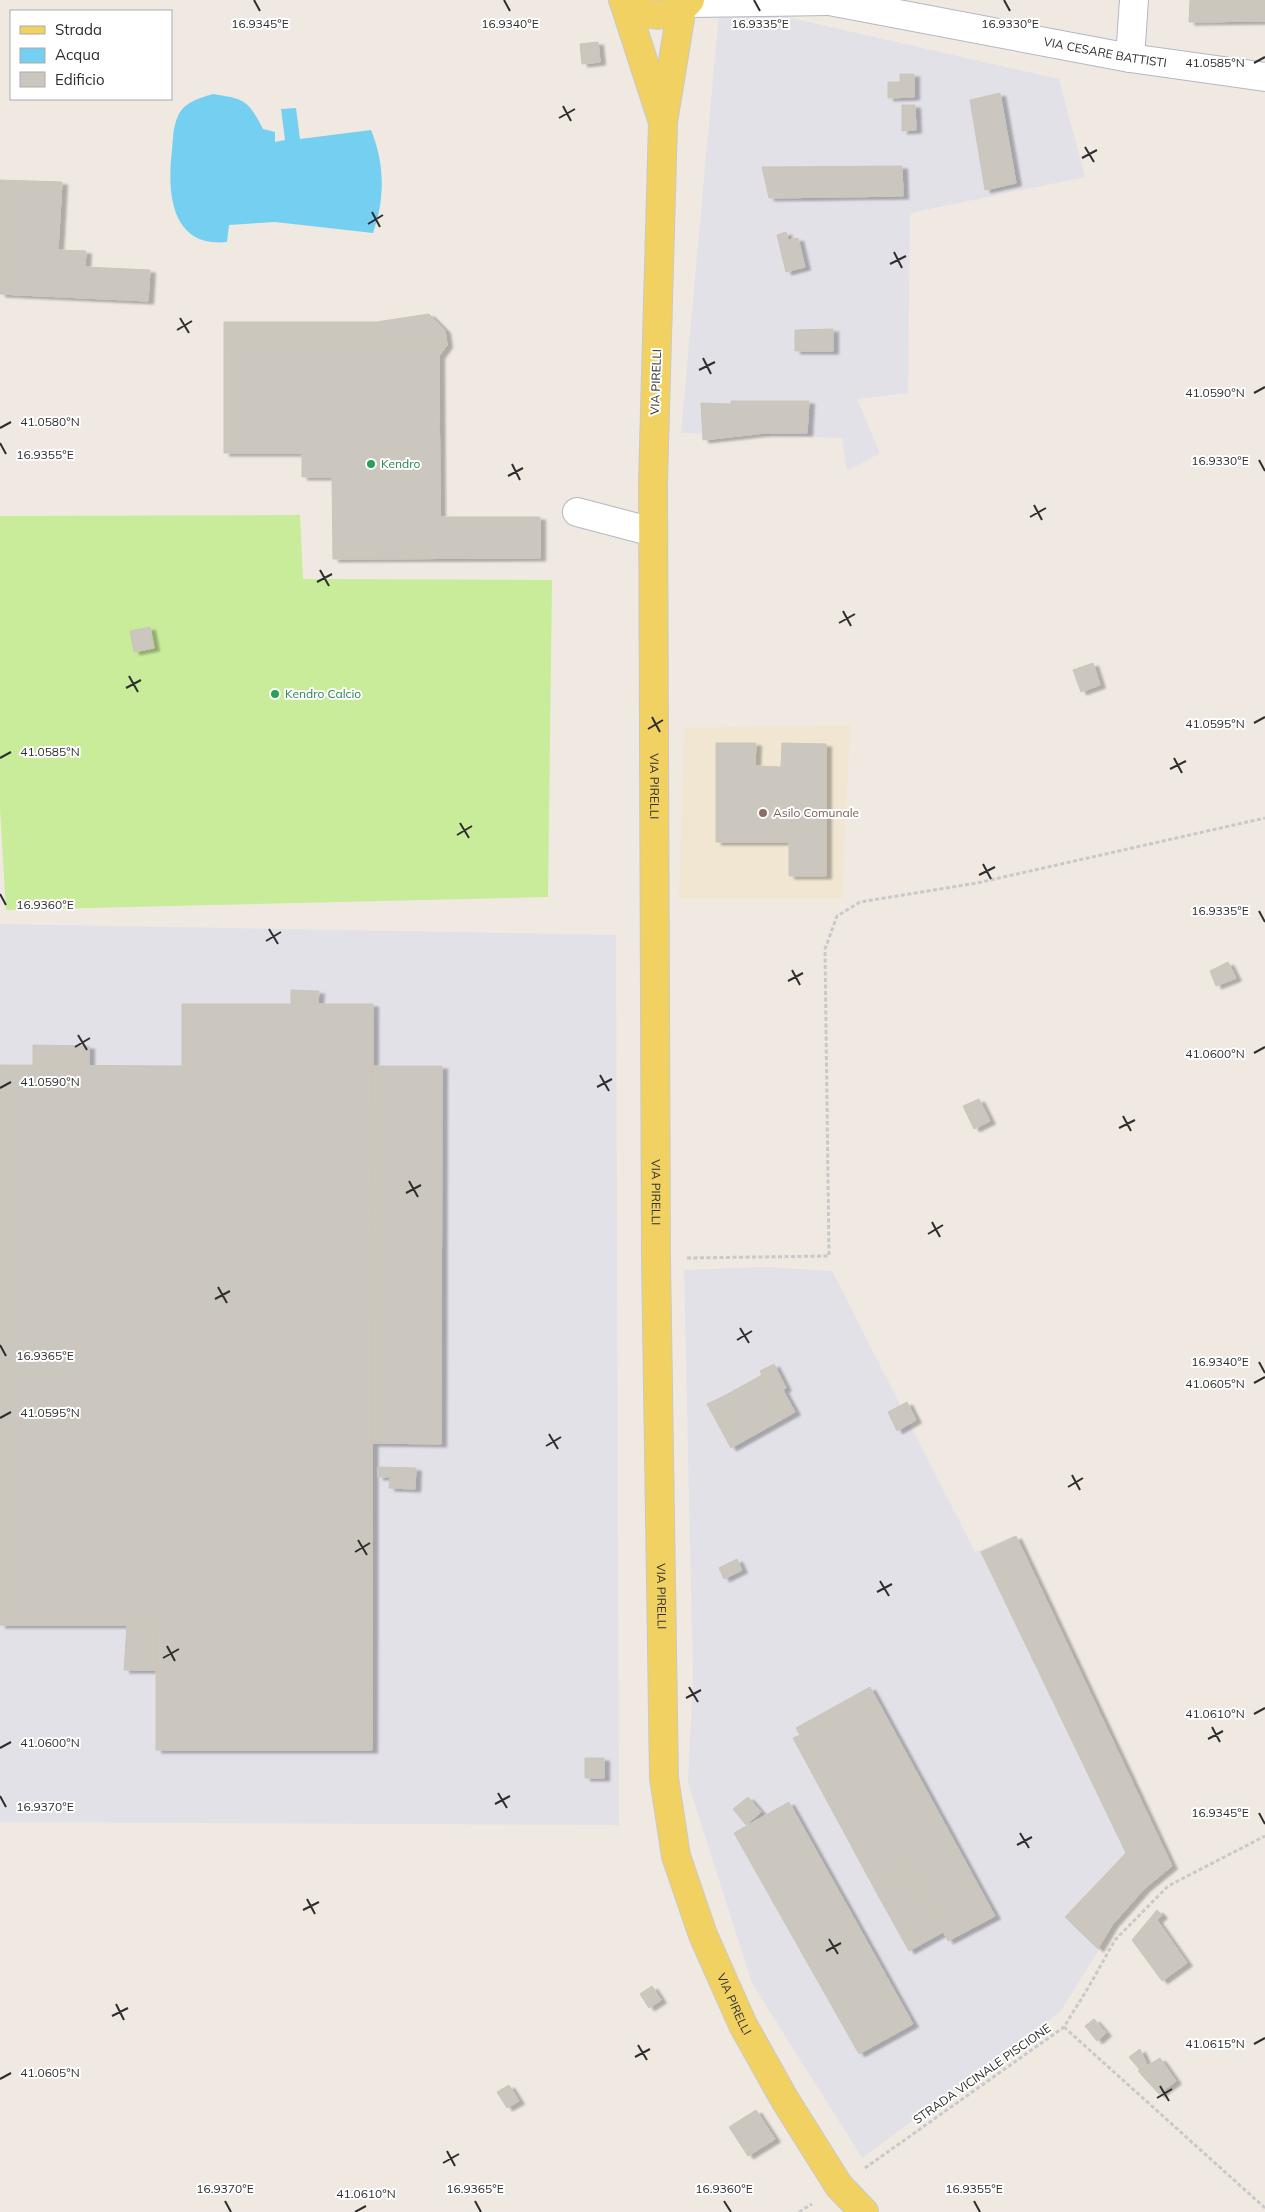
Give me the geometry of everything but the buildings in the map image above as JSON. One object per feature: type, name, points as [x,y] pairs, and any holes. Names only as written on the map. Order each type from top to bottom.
[{"type":"main road","points":[[624,1],[644,14],[667,14],[687,3]]},
{"type":"main road","name":"VIA PIRELLI","points":[[624,1],[663,122]]},
{"type":"main road","name":"VIA PIRELLI","points":[[687,3],[663,122],[653,532],[656,1258],[664,1778],[676,1856],[703,1935],[743,2025],[786,2100],[840,2186],[864,2212]]},
{"type":"street","points":[[1130,58],[1134,0]]},
{"type":"street","name":"VIA CESARE BATTISTI","points":[[687,3],[827,1],[1130,58],[1265,77]]},
{"type":"street","points":[[577,512],[653,532]]},
{"type":"path","points":[[656,1258],[829,1256],[825,949],[837,916],[860,902],[977,883],[1265,818]]},
{"type":"path","name":"STRADA VICINALE PISCIONE","points":[[799,2212],[840,2186],[1064,2026],[1115,1940],[1168,1886],[1265,1836]]},
{"type":"path","points":[[1064,2026],[1265,2208]]},
{"type":"shaded area","points":[[720,2],[1059,79],[1085,177],[910,213],[908,393],[857,399],[880,453],[847,471],[842,438],[681,433]]},
{"type":"shaded area","name":"Asilo Comunale","points":[[850,725],[842,899],[679,899],[684,728]]},
{"type":"shaded area","points":[[0,924],[616,935],[619,1825],[0,1822]]},
{"type":"shaded area","points":[[765,1267],[832,1271],[975,1552],[1014,1536],[1172,1866],[1145,1888],[1112,1925],[1098,1952],[1060,2012],[862,2158],[752,1983],[688,1783],[693,1678],[684,1270]]},
{"type":"green space","name":"Kendro Calcio","points":[[300,515],[303,579],[552,580],[548,897],[6,910],[0,809],[0,516]]},
{"type":"water","points":[[213,94],[244,102],[249,106],[263,129],[275,132],[275,142],[285,140],[281,109],[296,108],[300,139],[371,130],[379,156],[382,182],[380,207],[373,233],[275,222],[229,225],[227,242],[208,241],[194,236],[183,226],[176,214],[172,199],[170,183],[174,133],[176,120],[184,107],[193,101]]},
{"type":"place","name":"Kendro","points":[[371,464]]},
{"type":"place","name":"Kendro Calcio","points":[[275,694]]},
{"type":"place","name":"Asilo Comunale","points":[[763,813]]}]
